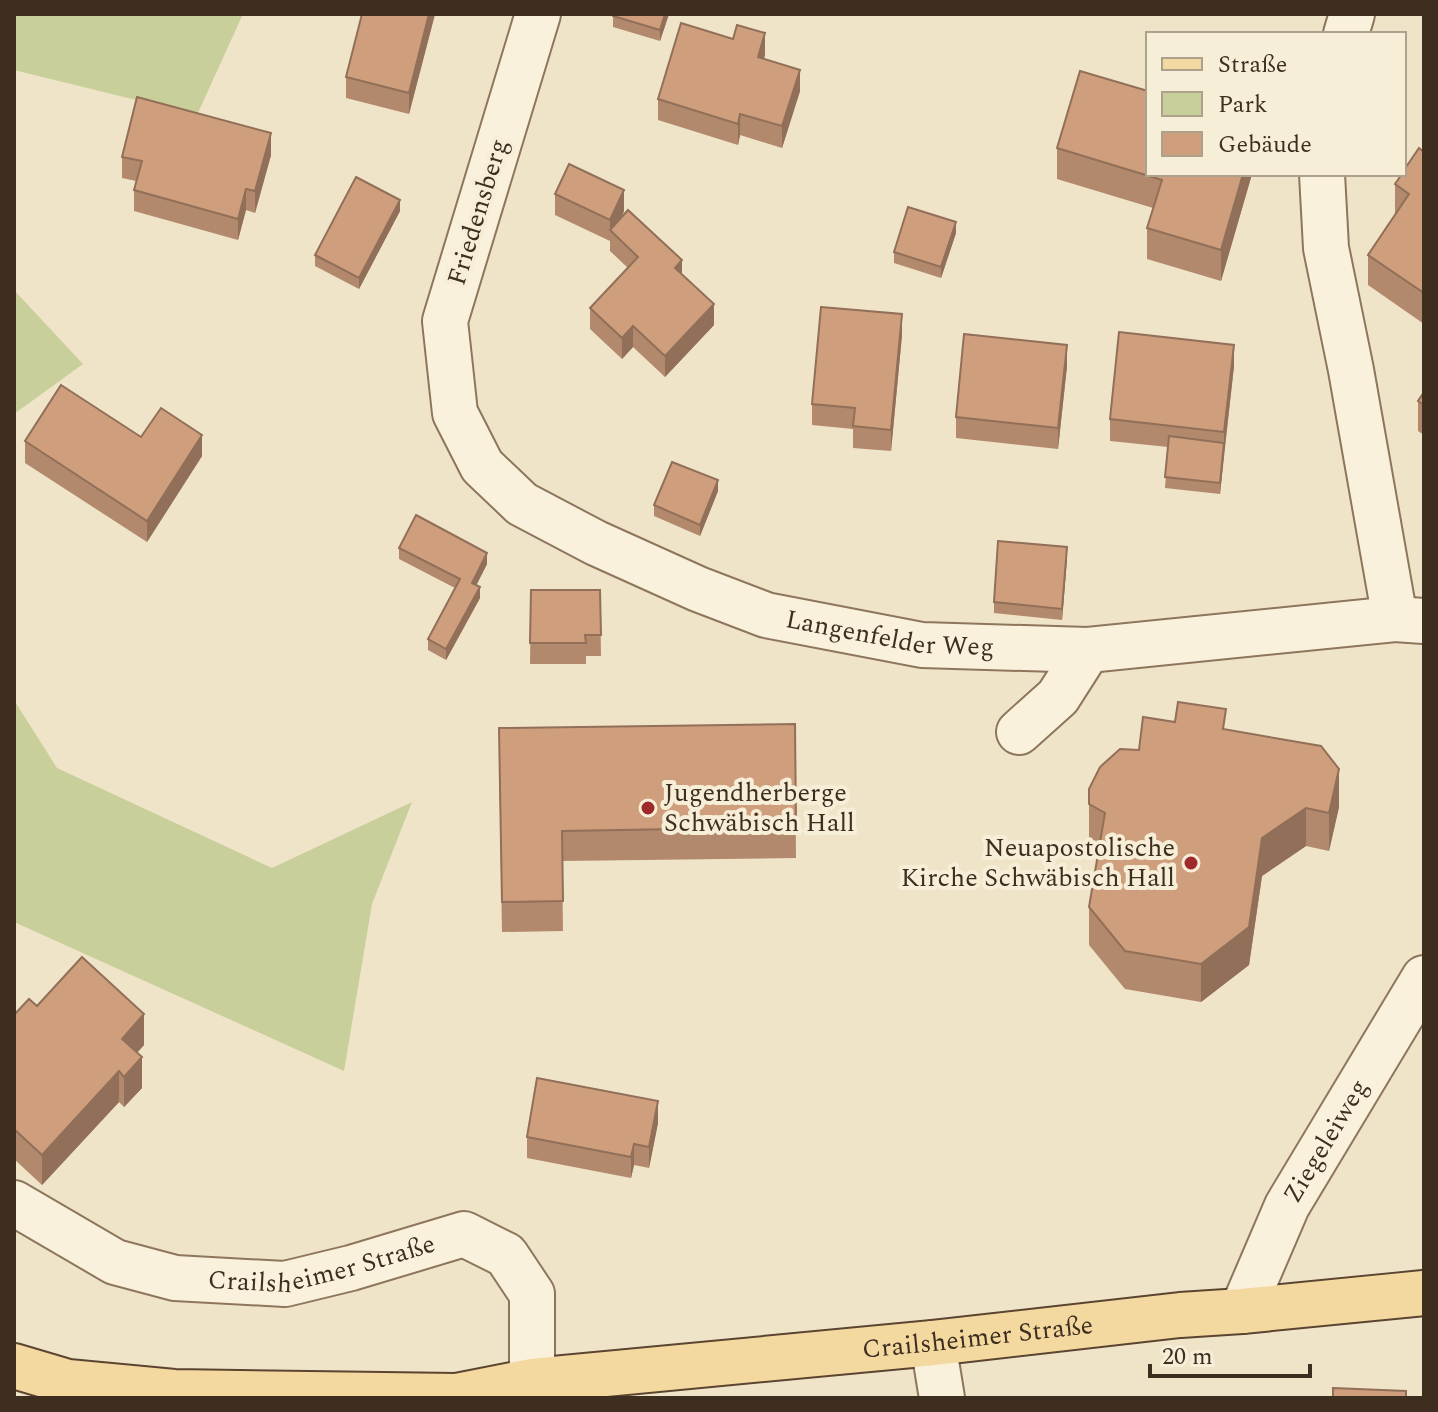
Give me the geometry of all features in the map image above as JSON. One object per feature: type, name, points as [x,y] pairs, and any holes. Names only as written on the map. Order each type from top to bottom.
[{"type":"main road","name":"Crailsheimer Straße","points":[[14,1366],[68,1382],[174,1392],[456,1396],[532,1381],[1424,1293]]},
{"type":"street","name":"Friedensberg","points":[[455,413],[445,321],[538,14]]},
{"type":"street","name":"Langenfelder Weg","points":[[455,413],[482,466],[522,504],[596,543],[698,589],[766,615],[922,645],[1088,650],[1410,620],[1351,370],[1326,248],[1322,176]]},
{"type":"street","points":[[1019,732],[1058,697],[1088,650]]},
{"type":"street","name":"Ziegeleiweg","points":[[1242,1311],[1287,1206],[1424,978]]},
{"type":"street","name":"Crailsheimer Straße","points":[[14,1203],[115,1262],[175,1278],[285,1284],[464,1234],[506,1255],[532,1294],[532,1381]]},
{"type":"street","points":[[933,1343],[942,1398]]},
{"type":"green space","points":[[14,14],[243,14],[197,115],[14,70]]},
{"type":"green space","points":[[14,290],[83,364],[14,414]]},
{"type":"green space","points":[[14,700],[57,768],[272,868],[412,802],[372,904],[344,1071],[14,922]]},
{"type":"building","points":[[362,14],[429,14],[409,93],[346,77]]},
{"type":"building","points":[[613,14],[665,14],[660,30]]},
{"type":"building","points":[[681,23],[733,39],[737,25],[765,33],[758,57],[800,70],[782,126],[740,114],[738,124],[658,99]]},
{"type":"building","points":[[1080,71],[1146,90],[1146,175],[1057,148]]},
{"type":"building","points":[[137,97],[271,133],[255,191],[246,189],[238,219],[134,190],[142,161],[122,157]]},
{"type":"building","points":[[1419,148],[1424,152],[1424,293],[1368,255],[1409,194],[1395,184],[1401,176],[1406,176],[1406,167]]},
{"type":"building","points":[[569,164],[624,190],[610,220],[555,194]]},
{"type":"building","points":[[1149,176],[1242,176],[1221,250],[1147,228],[1162,180]]},
{"type":"building","points":[[356,177],[400,200],[359,278],[315,255]]},
{"type":"building","points":[[908,207],[956,222],[941,267],[894,252]]},
{"type":"building","points":[[628,210],[682,260],[675,268],[714,304],[665,356],[633,326],[622,338],[590,308],[638,257],[610,230]]},
{"type":"building","points":[[821,307],[902,314],[891,430],[853,426],[855,408],[812,404]]},
{"type":"building","points":[[1119,332],[1234,345],[1224,432],[1110,419]]},
{"type":"building","points":[[964,334],[1067,345],[1058,428],[956,417]]},
{"type":"building","points":[[61,385],[141,437],[161,408],[202,435],[147,521],[25,441]]},
{"type":"building","points":[[1169,436],[1224,443],[1220,483],[1165,477]]},
{"type":"building","points":[[672,462],[718,480],[700,525],[654,505]]},
{"type":"building","points":[[416,515],[487,553],[472,583],[480,587],[446,649],[428,639],[460,579],[399,548]]},
{"type":"building","points":[[998,541],[1067,547],[1062,609],[994,602]]},
{"type":"building","points":[[531,590],[600,590],[601,635],[585,635],[586,643],[530,643]]},
{"type":"building","name":"Neuapostolische Kirche Schwäbisch Hall","points":[[1178,702],[1226,709],[1223,729],[1321,746],[1339,769],[1329,813],[1306,808],[1262,838],[1249,927],[1201,964],[1125,951],[1089,907],[1105,813],[1089,804],[1089,789],[1100,767],[1120,749],[1139,750],[1143,717],[1175,722]]},
{"type":"building","name":"Jugendherberge Schwäbisch Hall","points":[[795,724],[796,827],[562,831],[563,901],[502,902],[499,728]]},
{"type":"building","points":[[82,957],[144,1014],[122,1039],[142,1057],[124,1077],[119,1071],[42,1155],[14,1129],[14,1015],[29,999],[37,1006]]},
{"type":"building","points":[[537,1078],[658,1101],[649,1147],[634,1144],[631,1157],[527,1137]]},
{"type":"building","points":[[1333,1388],[1406,1391],[1406,1398],[1333,1398]]},
{"type":"place","name":"Jugendherberge Schwäbisch Hall","points":[[648,808]]},
{"type":"place","name":"Neuapostolische Kirche Schwäbisch Hall","points":[[1191,863]]}]
